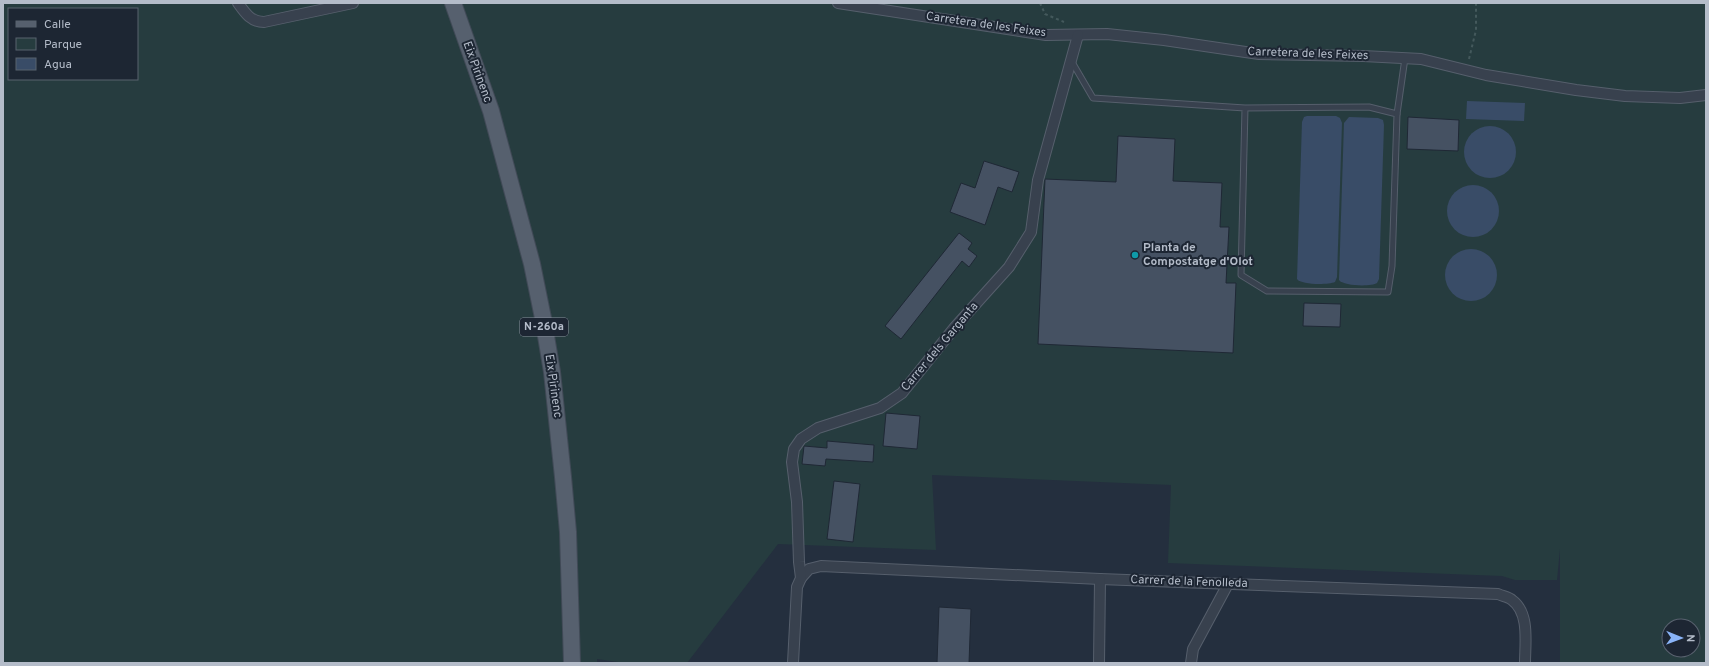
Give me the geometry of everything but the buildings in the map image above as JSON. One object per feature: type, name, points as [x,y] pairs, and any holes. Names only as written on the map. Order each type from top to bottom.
[{"type":"main road","name":"Eix Pirinenc","points":[[453,3],[491,111],[532,264],[543,318],[552,372],[563,476],[568,548],[572,663]]},
{"type":"street","points":[[238,3],[251,18],[258,22],[264,22],[353,3]]},
{"type":"street","name":"Carretera de les Feixes","points":[[838,3],[1046,35],[1108,34],[1164,40],[1259,54],[1421,59],[1465,70],[1576,90],[1624,96],[1680,98],[1706,95]]},
{"type":"street","name":"Carrer dels Garganta","points":[[793,663],[797,586],[801,578],[797,502],[792,462],[794,449],[801,439],[818,428],[880,408],[902,393],[954,327],[1009,267],[1032,232],[1038,180],[1078,35]]},
{"type":"street","name":"Carrer de la Fenolleda","points":[[801,578],[809,569],[821,566],[1100,579],[1498,594],[1511,598],[1521,608],[1524,620],[1525,663]]},
{"type":"street","points":[[1099,663],[1100,579]]},
{"type":"street","points":[[1191,663],[1193,649],[1228,584]]},
{"type":"lane","points":[[1245,108],[1240,275],[1267,291],[1388,292],[1392,266],[1397,114],[1405,58]]},
{"type":"lane","points":[[1071,61],[1093,98],[1245,108],[1369,107],[1397,114]]},
{"type":"path","points":[[1040,3],[1045,14],[1066,23]]},
{"type":"path","points":[[1465,70],[1471,56],[1476,30],[1476,3]]},
{"type":"green space","points":[[3,3],[1706,3],[1706,663],[1560,663],[1560,549],[1557,580],[1515,580],[1502,576],[1168,563],[1171,485],[932,475],[936,550],[778,544],[687,663],[625,663],[597,659],[597,663],[3,663]]},
{"type":"water","points":[[1467,101],[1525,103],[1524,121],[1466,119]]},
{"type":"water","points":[[1336,116],[1340,118],[1342,123],[1337,277],[1335,282],[1327,284],[1309,283],[1299,281],[1297,279],[1302,122],[1304,117]]},
{"type":"water","points":[[1349,117],[1378,118],[1383,120],[1384,125],[1379,279],[1377,283],[1369,285],[1351,285],[1339,280],[1344,123]]},
{"type":"water","points":[[1490,126],[1500,128],[1508,134],[1514,142],[1516,152],[1514,162],[1508,170],[1500,176],[1490,178],[1480,176],[1472,170],[1466,162],[1464,152],[1466,142],[1472,134],[1480,128]]},
{"type":"water","points":[[1473,185],[1483,187],[1491,193],[1497,201],[1499,211],[1497,221],[1491,229],[1483,235],[1473,237],[1463,235],[1455,229],[1449,221],[1447,211],[1449,201],[1455,193],[1463,187]]},
{"type":"water","points":[[1471,249],[1481,251],[1489,257],[1495,265],[1497,275],[1495,285],[1489,293],[1481,299],[1471,301],[1461,299],[1453,293],[1447,285],[1445,275],[1447,265],[1453,257],[1461,251]]},
{"type":"place","name":"Planta de Compostatge d'Olot","points":[[1135,255]]}]
